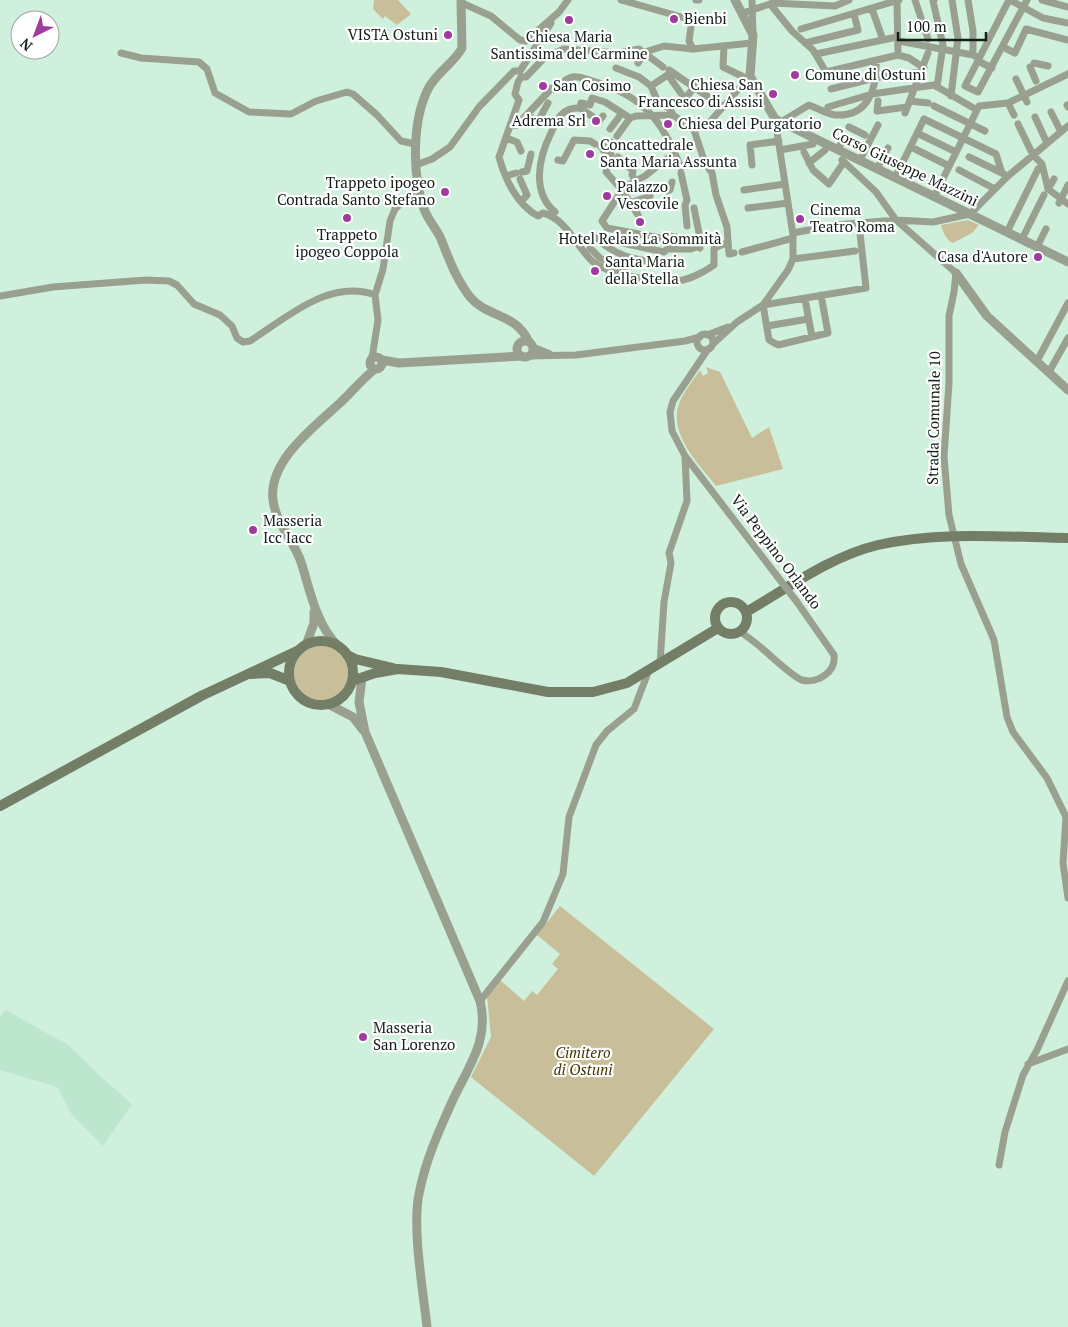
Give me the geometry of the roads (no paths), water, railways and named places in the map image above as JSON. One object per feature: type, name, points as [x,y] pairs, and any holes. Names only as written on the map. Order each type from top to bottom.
[{"type":"main road","points":[[746,612],[822,568],[877,545],[955,537],[1068,538]]},
{"type":"main road","points":[[734,602],[746,612],[746,625],[740,632],[730,635],[718,628],[715,617],[723,604],[734,602]]},
{"type":"main road","points":[[0,806],[125,736],[243,675],[302,648],[327,642],[337,646],[355,659],[398,669],[441,672],[548,692],[593,692],[627,683],[718,628]]},
{"type":"main road","points":[[302,648],[290,665],[290,681],[294,690],[309,703],[328,704],[346,694],[351,683],[351,663],[347,655]]},
{"type":"main road","points":[[351,683],[376,672],[398,669]]},
{"type":"main road","points":[[243,675],[270,673],[290,681]]},
{"type":"street","points":[[520,151],[514,125],[520,100],[515,94],[520,77],[568,0]]},
{"type":"street","points":[[621,0],[648,6],[692,20],[689,41],[693,49]]},
{"type":"street","points":[[648,6],[654,0]]},
{"type":"street","points":[[735,0],[747,12]]},
{"type":"street","points":[[694,130],[708,124],[749,78],[752,39],[747,12],[752,0]]},
{"type":"street","points":[[747,12],[774,2],[835,6],[849,0]]},
{"type":"street","points":[[915,0],[928,39]]},
{"type":"street","points":[[933,0],[942,35],[943,49],[937,87]]},
{"type":"street","points":[[951,96],[958,38],[952,0]]},
{"type":"street","points":[[968,0],[976,58]]},
{"type":"street","points":[[1025,3],[978,92],[965,86],[976,58],[1009,0],[1025,3],[1043,18],[1068,23]]},
{"type":"street","points":[[1042,0],[1068,7]]},
{"type":"street","points":[[801,29],[872,9],[881,3],[898,1],[898,55]]},
{"type":"street","points":[[525,349],[519,328],[511,320],[484,308],[470,297],[448,261],[440,236],[426,215],[418,187],[415,144],[428,90],[462,48],[461,2],[492,16],[520,40],[526,41],[559,12]]},
{"type":"street","points":[[774,2],[792,31],[816,54],[826,72],[898,55],[909,58],[923,70]]},
{"type":"street","points":[[872,9],[883,40]]},
{"type":"street","points":[[806,43],[858,30],[854,14]]},
{"type":"street","points":[[1003,47],[1014,53],[1026,28],[1068,40]]},
{"type":"street","points":[[638,63],[645,52],[664,46],[693,49],[724,46],[752,39]]},
{"type":"street","points":[[816,54],[883,40],[898,39],[957,52],[976,58],[992,68]]},
{"type":"street","points":[[724,46],[723,67],[749,78],[778,120],[810,105],[836,115],[851,113],[861,108],[872,94],[876,78],[876,60]]},
{"type":"street","points":[[416,166],[432,159],[450,147],[479,107],[514,71],[520,77],[526,77],[545,57],[564,49],[619,53],[639,49],[668,71],[695,86],[723,108]]},
{"type":"street","points":[[121,53],[141,58],[199,62],[207,69],[215,93],[249,112],[291,114],[342,92],[353,94],[378,115],[401,141],[415,144]]},
{"type":"street","points":[[907,107],[923,70],[928,53]]},
{"type":"street","points":[[1038,85],[1032,65],[1048,66]]},
{"type":"street","points":[[616,68],[639,77],[651,86],[657,100],[670,109],[673,115],[694,130],[705,163],[712,173],[716,194],[727,227],[727,242],[735,253],[793,235],[835,225],[896,220],[933,222],[970,214],[995,189],[1005,175],[1033,155],[1068,124]]},
{"type":"street","points":[[831,89],[876,78],[923,70]]},
{"type":"street","points":[[651,86],[668,71]]},
{"type":"street","points":[[668,71],[685,99],[695,86]]},
{"type":"street","points":[[828,108],[872,94],[937,87],[951,96],[978,108],[1008,104],[1026,99],[1038,85],[1068,74]]},
{"type":"street","points":[[556,216],[542,213],[538,216],[528,211],[506,176],[499,157],[506,138],[514,125],[545,94],[574,75],[582,76],[622,92],[644,106],[668,137],[681,171],[687,200],[685,209],[687,226]]},
{"type":"street","points":[[1016,79],[1026,99]]},
{"type":"street","points":[[580,108],[581,103],[590,105],[592,98],[605,102],[630,118],[650,115],[673,115]]},
{"type":"street","points":[[878,101],[877,111],[931,104],[985,130]]},
{"type":"street","points":[[544,120],[548,103]]},
{"type":"street","points":[[1008,104],[1014,115]]},
{"type":"street","points":[[601,118],[580,108],[567,109],[555,125],[541,156],[540,182],[544,196],[566,230],[592,261],[609,272],[666,281],[685,280],[714,265],[714,248],[727,242]]},
{"type":"street","points":[[934,197],[978,108]]},
{"type":"street","points":[[1051,112],[1061,132]]},
{"type":"street","points":[[610,129],[622,113]]},
{"type":"street","points":[[1034,117],[1047,143]]},
{"type":"street","points":[[532,118],[537,123],[544,120],[555,125]]},
{"type":"street","points":[[617,136],[630,118]]},
{"type":"street","points":[[895,178],[924,119],[996,154],[1005,175]]},
{"type":"street","name":"Via Peppino Orlando","points":[[740,632],[754,640],[802,680],[813,681],[824,676],[834,665],[834,655],[797,602],[685,456],[672,431],[670,412],[681,389],[705,349],[737,322],[763,305],[788,270],[793,258],[793,235],[780,150],[778,120]]},
{"type":"street","name":"Corso Giuseppe Mazzini","points":[[778,120],[1068,262]]},
{"type":"street","points":[[1018,124],[1033,155],[1042,164],[1046,192],[1060,202],[1068,204]]},
{"type":"street","points":[[860,160],[878,126]]},
{"type":"street","points":[[849,127],[865,135]]},
{"type":"street","points":[[917,133],[956,152]]},
{"type":"street","points":[[506,138],[517,142]]},
{"type":"street","points":[[558,160],[563,161],[574,140],[578,139],[600,147],[611,154],[633,172],[632,175],[635,180]]},
{"type":"street","points":[[838,150],[843,139]]},
{"type":"street","points":[[752,165],[750,145],[779,141]]},
{"type":"street","points":[[600,147],[611,142]]},
{"type":"street","points":[[780,150],[813,144]]},
{"type":"street","points":[[911,146],[949,166]]},
{"type":"street","points":[[877,168],[888,148]]},
{"type":"street","points":[[809,163],[825,150]]},
{"type":"street","points":[[804,152],[813,170],[829,184],[843,161],[876,192],[896,220],[956,273],[988,316],[1068,390]]},
{"type":"street","points":[[506,176],[519,175],[527,171],[530,154],[541,156]]},
{"type":"street","points":[[615,157],[606,172],[619,186],[638,215]]},
{"type":"street","points":[[660,238],[607,228],[602,221],[619,186],[646,176],[669,157]]},
{"type":"street","points":[[969,157],[1005,175]]},
{"type":"street","points":[[1007,232],[1038,169]]},
{"type":"street","points":[[959,170],[995,189]]},
{"type":"street","points":[[519,175],[527,195],[521,202]]},
{"type":"street","points":[[1022,240],[1054,179]]},
{"type":"street","points":[[667,191],[670,190],[672,182]]},
{"type":"street","points":[[744,190],[785,184]]},
{"type":"street","points":[[1060,202],[1068,185]]},
{"type":"street","points":[[337,646],[322,626],[299,556],[276,516],[272,499],[274,486],[288,455],[302,437],[348,395],[376,362],[375,344],[378,320],[375,295],[383,268],[390,221],[395,208],[418,187]]},
{"type":"street","points":[[630,203],[650,196]]},
{"type":"street","points":[[748,208],[788,203]]},
{"type":"street","points":[[618,242],[664,252],[666,249],[700,247],[694,208]]},
{"type":"street","points":[[821,296],[828,333],[778,345],[769,340],[763,305],[866,288],[858,224]]},
{"type":"street","points":[[1037,247],[1046,229]]},
{"type":"street","points":[[592,235],[603,245],[623,256],[664,264]]},
{"type":"street","points":[[668,236],[676,237],[675,249]]},
{"type":"street","points":[[590,248],[600,258],[626,272],[627,275]]},
{"type":"street","points":[[793,258],[855,251]]},
{"type":"street","name":"Strada Comunale 10","points":[[956,273],[949,316],[949,383],[944,457],[949,515],[961,564],[994,640],[1007,717],[1014,732],[1047,778],[1066,817],[1063,863],[1068,898]]},
{"type":"street","points":[[0,296],[53,287],[146,280],[169,281],[177,285],[194,304],[220,315],[232,326],[237,338],[243,342],[250,341],[310,303],[330,295],[346,290],[375,295]]},
{"type":"street","points":[[805,299],[812,337]]},
{"type":"street","points":[[1037,361],[1068,303]]},
{"type":"street","points":[[767,326],[808,319]]},
{"type":"street","name":"Via Peppino Orlando","points":[[685,341],[704,336],[737,322]]},
{"type":"street","points":[[704,336],[711,337],[705,349],[704,336]]},
{"type":"street","points":[[1049,372],[1068,338]]},
{"type":"street","points":[[376,362],[399,363],[505,358],[525,349],[555,356],[576,355],[685,341],[705,349]]},
{"type":"street","points":[[660,663],[664,602],[671,563],[669,552],[687,501],[685,456]]},
{"type":"street","points":[[302,648],[314,623],[314,602]]},
{"type":"street","points":[[480,1001],[543,922],[563,874],[569,817],[596,745],[607,731],[634,709],[649,670]]},
{"type":"street","points":[[359,702],[362,678]]},
{"type":"street","points":[[351,683],[359,702],[365,732],[480,1001],[484,1024],[482,1037],[430,1152],[418,1196],[427,1327]]},
{"type":"street","points":[[328,704],[353,717],[365,732]]},
{"type":"street","points":[[999,1165],[1005,1132],[1028,1064],[1037,1050],[1068,981]]},
{"type":"street","points":[[1028,1064],[1068,1049]]},
{"type":"place","name":"Bienbi","points":[[674,19]]},
{"type":"place","name":"Chiesa Maria Santissima del Carmine","points":[[569,20]]},
{"type":"place","name":"VISTA Ostuni","points":[[448,35]]},
{"type":"place","name":"Comune di Ostuni","points":[[795,75]]},
{"type":"place","name":"San Cosimo","points":[[543,86]]},
{"type":"place","name":"Chiesa San Francesco di Assisi","points":[[773,94]]},
{"type":"place","name":"Adrema Srl","points":[[596,121]]},
{"type":"place","name":"Chiesa del Purgatorio","points":[[668,124]]},
{"type":"place","name":"Concattedrale Santa Maria Assunta","points":[[590,154]]},
{"type":"place","name":"Trappeto ipogeo Contrada Santo Stefano","points":[[445,192]]},
{"type":"place","name":"Palazzo Vescovile","points":[[607,196]]},
{"type":"place","name":"Trappeto ipogeo Coppola","points":[[347,218]]},
{"type":"place","name":"Cinema Teatro Roma","points":[[800,219]]},
{"type":"place","name":"Hotel Relais La Sommità","points":[[640,222]]},
{"type":"place","name":"Casa d'Autore","points":[[1038,257]]},
{"type":"place","name":"Santa Maria della Stella","points":[[595,271]]},
{"type":"place","name":"Masseria Icc Iacc","points":[[253,530]]},
{"type":"place","name":"Masseria San Lorenzo","points":[[363,1037]]},
{"type":"park label","name":"Cimitero di Ostuni","points":[[583,1062]]}]
